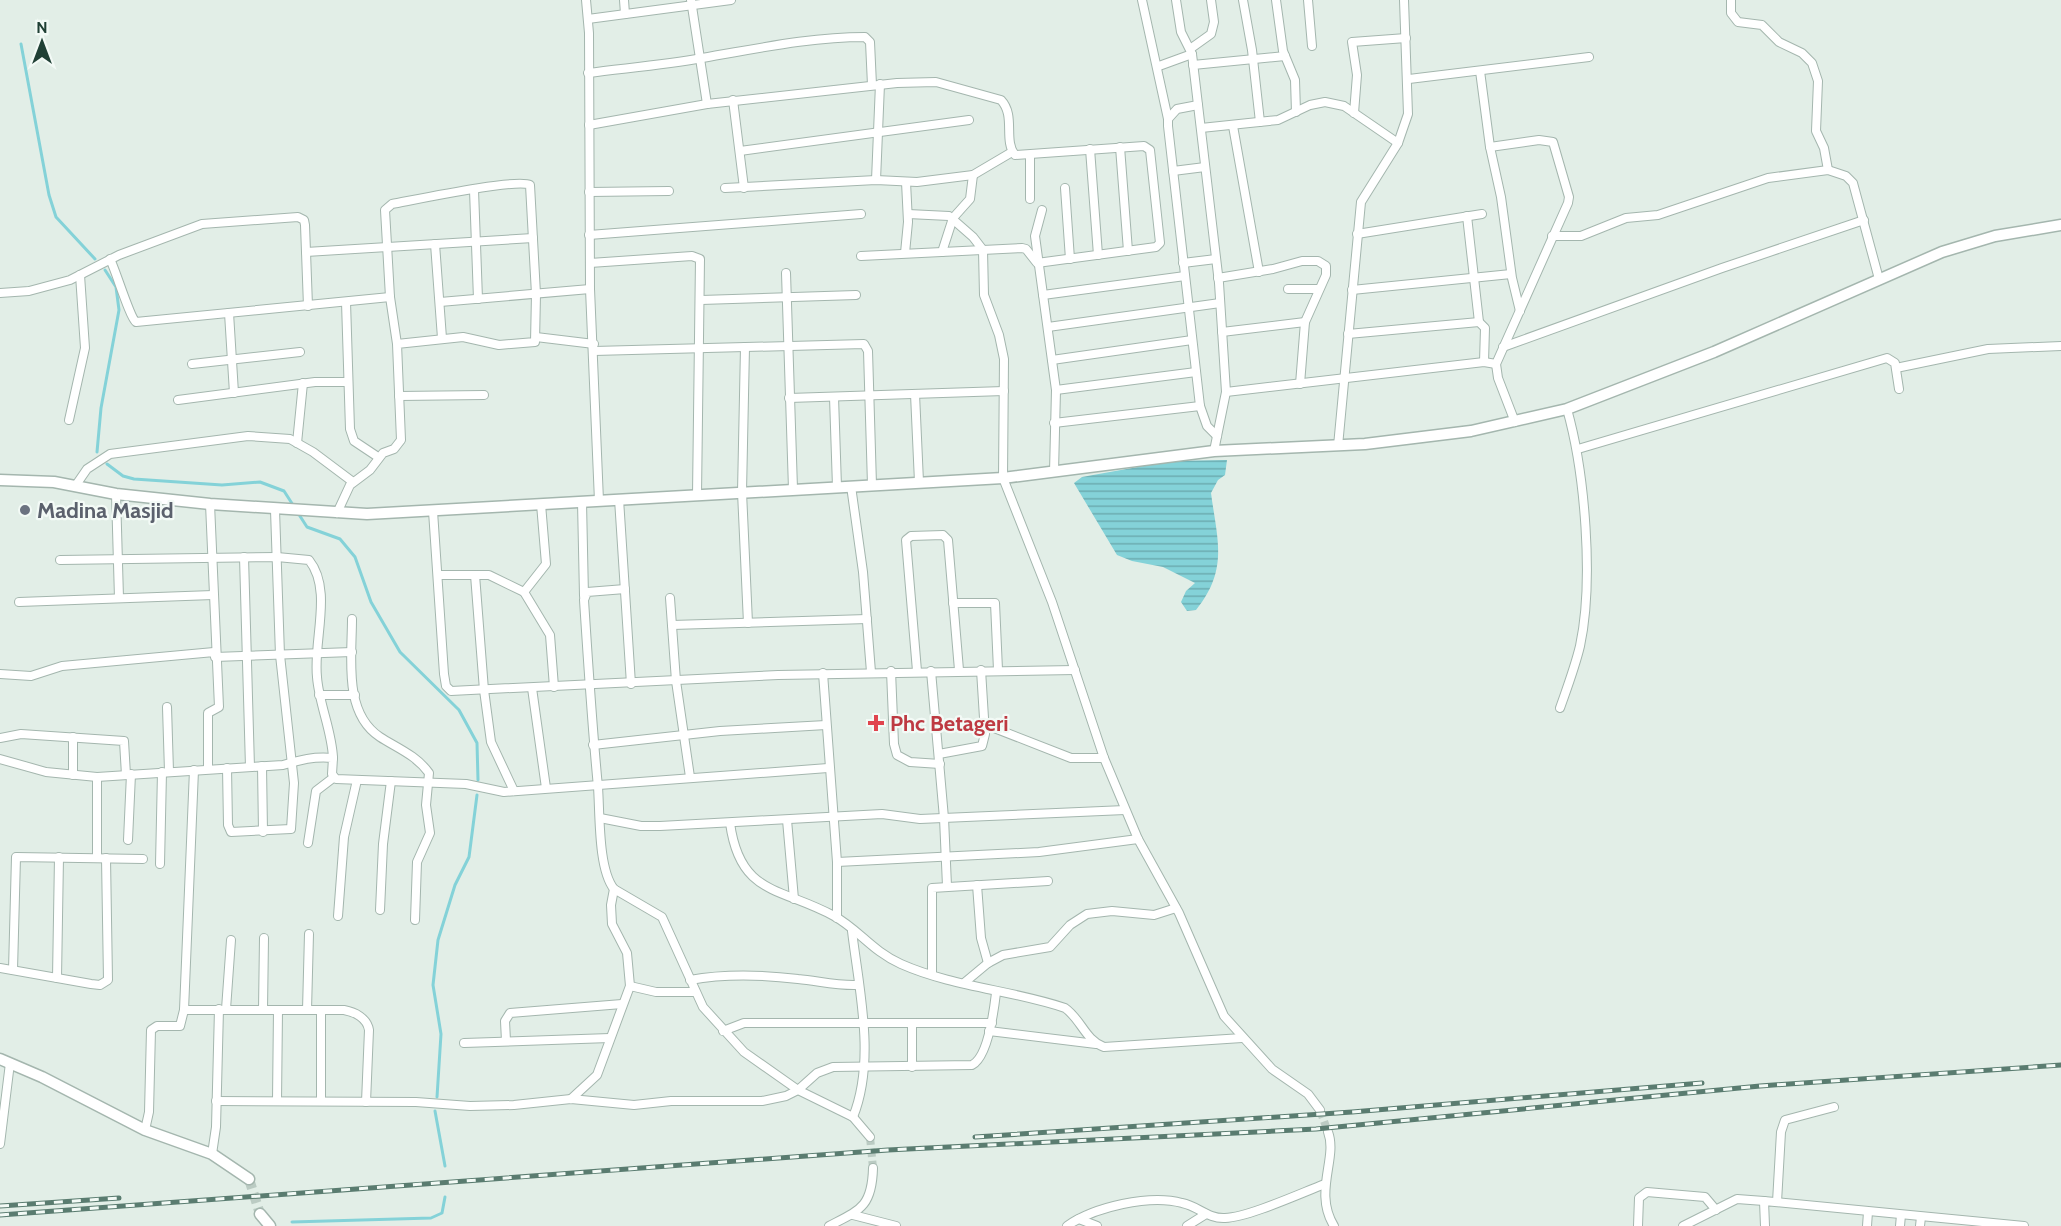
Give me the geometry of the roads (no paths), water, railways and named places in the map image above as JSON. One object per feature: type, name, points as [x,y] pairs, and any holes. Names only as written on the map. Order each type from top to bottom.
[{"type":"street","points":[[586,0],[590,289],[599,501]]},
{"type":"street","points":[[624,0],[626,14]]},
{"type":"street","points":[[656,0],[657,10]]},
{"type":"street","points":[[588,20],[691,3],[731,0]]},
{"type":"street","points":[[1142,0],[1147,29],[1159,66],[1168,119],[1200,406],[1207,426],[1217,436]]},
{"type":"street","points":[[1176,0],[1181,32],[1191,52],[1193,65],[1218,278],[1226,392],[1214,451]]},
{"type":"street","points":[[1159,66],[1191,52],[1211,34],[1214,21],[1211,0]]},
{"type":"street","points":[[1243,0],[1260,122]]},
{"type":"street","points":[[1276,0],[1285,56],[1295,80],[1296,112]]},
{"type":"street","points":[[1308,0],[1312,46]]},
{"type":"street","points":[[1338,446],[1361,202],[1398,143],[1408,114],[1404,0]]},
{"type":"street","points":[[1731,0],[1731,13],[1738,22],[1762,25],[1779,42],[1802,53],[1812,63],[1818,81],[1816,131],[1824,148],[1828,170]]},
{"type":"street","points":[[691,3],[707,104]]},
{"type":"street","points":[[588,73],[700,59],[791,42],[835,37],[865,37],[870,42],[876,85],[878,133],[876,180]]},
{"type":"street","points":[[1354,113],[1356,75],[1351,50],[1352,42],[1406,38]]},
{"type":"street","points":[[1193,65],[1285,56]]},
{"type":"street","points":[[1408,79],[1589,57]]},
{"type":"street","points":[[1480,71],[1511,274],[1520,311]]},
{"type":"street","points":[[589,125],[733,100],[876,85],[936,82],[1001,100],[1008,110],[1012,152]]},
{"type":"street","points":[[733,100],[744,188]]},
{"type":"street","points":[[1201,128],[1278,120],[1310,105],[1325,102],[1344,106],[1398,143]]},
{"type":"street","points":[[1168,119],[1177,109],[1198,105]]},
{"type":"street","points":[[740,151],[969,120]]},
{"type":"street","points":[[1233,126],[1259,272]]},
{"type":"street","points":[[1490,147],[1539,140],[1553,142],[1569,197],[1496,364],[1498,378],[1515,422]]},
{"type":"street","points":[[1012,152],[1019,156],[1120,147],[1147,146],[1150,150],[1160,243],[1156,247],[1035,261]]},
{"type":"street","points":[[1120,147],[1128,251]]},
{"type":"street","points":[[1087,150],[1098,255]]},
{"type":"street","points":[[725,188],[876,180],[906,182],[973,176],[992,167],[1012,152]]},
{"type":"street","points":[[1030,155],[1030,199]]},
{"type":"street","points":[[1173,171],[1205,167]]},
{"type":"street","points":[[1552,236],[1581,236],[1626,218],[1658,215],[1768,178],[1828,170],[1846,176],[1853,183],[1879,279]]},
{"type":"street","points":[[942,252],[953,218],[970,199],[973,176]]},
{"type":"street","points":[[905,254],[908,214],[906,182]]},
{"type":"street","points":[[337,513],[353,482],[370,470],[378,457],[394,449],[401,440],[398,344],[390,297],[384,217],[387,206],[521,183],[530,185],[536,294],[536,337],[532,344],[499,345],[471,337],[398,344]]},
{"type":"street","points":[[1065,188],[1070,258]]},
{"type":"street","points":[[474,190],[478,299]]},
{"type":"street","points":[[589,192],[669,190]]},
{"type":"street","points":[[1042,210],[1036,227],[1035,261],[1043,295],[1056,390],[1054,472]]},
{"type":"street","points":[[589,235],[861,214]]},
{"type":"street","points":[[908,214],[942,214],[953,218],[983,250],[984,295],[1002,345],[1003,478],[1037,558],[1104,758],[1138,839],[1176,908],[1218,1003],[1242,1038],[1272,1069],[1308,1094],[1320,1110]]},
{"type":"street","points":[[1357,234],[1482,214]]},
{"type":"street","points":[[1467,216],[1479,322],[1485,328],[1484,362]]},
{"type":"street","points":[[0,293],[29,291],[80,275],[110,259],[202,224],[298,217],[304,220],[308,306]]},
{"type":"street","points":[[1503,347],[1722,268],[1864,220]]},
{"type":"street","points":[[0,480],[76,485],[116,494],[303,512],[433,511],[1003,478],[1214,451],[1338,446],[1471,431],[1567,409],[1714,352],[1879,279],[1967,244],[2061,225]]},
{"type":"street","points":[[306,252],[533,238]]},
{"type":"street","points":[[435,244],[442,338]]},
{"type":"street","points":[[861,256],[1026,249],[1035,261]]},
{"type":"street","points":[[590,263],[697,256],[701,264],[697,495]]},
{"type":"street","points":[[110,259],[120,280],[130,315],[136,322],[390,297]]},
{"type":"street","points":[[1183,263],[1216,259]]},
{"type":"street","points":[[1218,278],[1259,272],[1302,261],[1323,263],[1327,271],[1305,322],[1300,384]]},
{"type":"street","points":[[786,273],[793,489]]},
{"type":"street","points":[[1352,290],[1511,274]]},
{"type":"street","points":[[69,420],[85,348],[80,275]]},
{"type":"street","points":[[1043,295],[1185,276]]},
{"type":"street","points":[[440,302],[590,289]]},
{"type":"street","points":[[1288,289],[1319,289]]},
{"type":"street","points":[[700,300],[856,295]]},
{"type":"street","points":[[346,302],[352,436],[359,445],[378,457]]},
{"type":"street","points":[[1048,327],[1220,303]]},
{"type":"street","points":[[229,313],[234,393]]},
{"type":"street","points":[[1222,332],[1305,322]]},
{"type":"street","points":[[1348,334],[1479,322]]},
{"type":"street","points":[[536,337],[594,348],[864,345],[868,351],[872,485]]},
{"type":"street","points":[[1052,360],[1192,340]]},
{"type":"street","points":[[1896,368],[1988,349],[2061,346]]},
{"type":"street","points":[[745,347],[742,492],[748,622]]},
{"type":"street","points":[[192,364],[300,352]]},
{"type":"street","points":[[1578,449],[1883,359],[1892,359],[1896,368],[1899,389]]},
{"type":"street","points":[[1226,392],[1484,362],[1496,364]]},
{"type":"street","points":[[1056,390],[1196,372]]},
{"type":"street","points":[[178,400],[303,383],[348,382]]},
{"type":"street","points":[[297,443],[303,383]]},
{"type":"street","points":[[789,398],[1004,392]]},
{"type":"street","points":[[915,394],[919,483]]},
{"type":"street","points":[[399,396],[484,395]]},
{"type":"street","points":[[834,397],[837,487]]},
{"type":"street","points":[[1054,423],[1200,406]]},
{"type":"street","points":[[1560,708],[1580,647],[1586,550],[1578,449],[1567,409]]},
{"type":"street","points":[[76,485],[82,474],[98,460],[123,451],[190,445],[248,436],[280,437],[297,443],[353,482]]},
{"type":"street","points":[[851,486],[871,672]]},
{"type":"street","points":[[116,494],[119,598]]},
{"type":"street","points":[[619,499],[631,684]]},
{"type":"street","points":[[582,502],[589,686],[607,875],[614,889],[662,917],[703,1007],[723,1031],[761,1066],[798,1090],[853,1117],[870,1137]]},
{"type":"street","points":[[208,769],[208,713],[219,707],[210,504]]},
{"type":"street","points":[[524,592],[546,564],[541,504]]},
{"type":"street","points":[[227,768],[228,829],[234,833],[287,831],[293,826],[294,783],[280,655],[277,557],[280,510]]},
{"type":"street","points":[[433,511],[446,686],[451,691],[823,673],[1075,670]]},
{"type":"street","points":[[917,671],[906,544],[908,537],[947,536],[959,670]]},
{"type":"street","points":[[60,560],[212,557],[277,557],[309,560],[320,577],[321,590],[315,653],[319,695],[333,758],[333,778]]},
{"type":"street","points":[[244,557],[250,767]]},
{"type":"street","points":[[438,575],[494,576],[524,592],[549,635],[554,687]]},
{"type":"street","points":[[475,575],[484,690],[491,742],[496,757],[514,791]]},
{"type":"street","points":[[584,600],[587,592],[625,589]]},
{"type":"street","points":[[19,602],[213,595]]},
{"type":"street","points":[[670,598],[676,681],[690,777]]},
{"type":"street","points":[[953,603],[995,603],[998,670]]},
{"type":"street","points":[[352,619],[351,678],[355,695],[370,729],[419,763],[429,773],[426,805],[430,833],[418,856],[414,920]]},
{"type":"street","points":[[672,625],[867,619]]},
{"type":"street","points":[[0,674],[32,676],[62,666],[214,651],[215,657]]},
{"type":"street","points":[[215,657],[352,651]]},
{"type":"street","points":[[939,754],[982,746],[984,724],[981,670]]},
{"type":"street","points":[[891,671],[894,744],[897,755],[910,762],[940,764]]},
{"type":"street","points":[[931,671],[945,818],[948,886]]},
{"type":"street","points":[[823,673],[828,768],[837,862],[837,918]]},
{"type":"street","points":[[532,688],[546,789]]},
{"type":"street","points":[[319,695],[355,695]]},
{"type":"street","points":[[160,864],[167,707]]},
{"type":"street","points":[[593,745],[684,737],[720,731],[826,724]]},
{"type":"street","points":[[984,724],[1071,759],[1104,758]]},
{"type":"street","points":[[0,738],[21,734],[124,741],[128,775],[128,840]]},
{"type":"street","points":[[73,775],[74,737]]},
{"type":"street","points":[[0,759],[23,767],[97,777],[262,766],[303,758],[333,758]]},
{"type":"street","points":[[262,766],[263,832]]},
{"type":"street","points":[[308,843],[316,790],[333,778],[429,782],[514,791],[828,768]]},
{"type":"street","points":[[145,1130],[149,1112],[151,1030],[157,1026],[180,1026],[184,1010],[194,770]]},
{"type":"street","points":[[0,968],[100,985],[108,980],[97,777]]},
{"type":"street","points":[[338,916],[344,837],[357,780]]},
{"type":"street","points":[[380,910],[382,844],[391,781]]},
{"type":"street","points":[[600,818],[641,826],[882,814],[909,819],[1125,810]]},
{"type":"street","points":[[787,819],[794,899]]},
{"type":"street","points":[[730,823],[735,851],[740,862],[772,891],[837,918],[885,956],[996,993],[1065,1008],[1073,1014],[1096,1044]]},
{"type":"street","points":[[837,862],[947,858],[1095,847],[1138,839]]},
{"type":"street","points":[[13,970],[16,925],[15,859],[19,856],[143,859]]},
{"type":"street","points":[[57,978],[59,857]]},
{"type":"street","points":[[932,973],[931,892],[935,887],[1047,881]]},
{"type":"street","points":[[977,885],[981,938],[988,963]]},
{"type":"street","points":[[571,1099],[597,1075],[630,986],[627,953],[612,924],[611,905],[614,889]]},
{"type":"street","points":[[964,983],[988,963],[1003,955],[1050,947],[1070,925],[1087,914],[1112,911],[1154,915],[1176,908]]},
{"type":"street","points":[[852,931],[863,1022],[863,1067],[858,1105],[853,1117]]},
{"type":"street","points":[[307,1010],[309,934]]},
{"type":"street","points":[[263,1010],[264,938]]},
{"type":"street","points":[[212,1154],[223,1009],[231,940]]},
{"type":"street","points":[[690,980],[711,977],[798,979],[834,985],[858,985]]},
{"type":"street","points":[[630,986],[656,992],[695,992]]},
{"type":"street","points":[[216,1101],[321,1101],[470,1106],[514,1105],[571,1099],[634,1105],[671,1101],[762,1101],[798,1090],[825,1069],[972,1065],[980,1058],[990,1027],[996,993]]},
{"type":"street","points":[[506,1041],[505,1021],[510,1013],[622,1004]]},
{"type":"street","points":[[184,1010],[349,1011],[368,1024],[366,1102]]},
{"type":"street","points":[[277,1101],[278,1010]]},
{"type":"street","points":[[321,1010],[321,1101]]},
{"type":"street","points":[[723,1031],[744,1023],[863,1022],[990,1027],[1111,1046],[1242,1038]]},
{"type":"street","points":[[912,1023],[912,1066]]},
{"type":"street","points":[[464,1043],[610,1038]]},
{"type":"street","points":[[0,1144],[5,1061],[106,1108],[145,1130],[212,1154],[249,1179]]},
{"type":"street","points":[[1777,1202],[1781,1132],[1785,1120],[1834,1107]]},
{"type":"street","points":[[1328,1132],[1330,1144],[1325,1184],[1326,1209],[1334,1226]]},
{"type":"street","points":[[829,1226],[853,1215],[865,1205],[870,1195],[873,1168]]},
{"type":"street","points":[[1067,1226],[1109,1207],[1140,1202],[1181,1202],[1206,1214],[1233,1222],[1325,1184]]},
{"type":"street","points":[[1638,1226],[1639,1198],[1647,1192],[1705,1197],[1716,1210]]},
{"type":"street","points":[[1683,1226],[1743,1198],[1921,1216],[1950,1223],[2024,1226]]},
{"type":"street","points":[[1764,1201],[1765,1226]]},
{"type":"street","points":[[1867,1226],[1868,1212]]},
{"type":"street","points":[[260,1214],[270,1226]]},
{"type":"street","points":[[1188,1226],[1206,1214]]},
{"type":"street","points":[[853,1215],[897,1226]]},
{"type":"street","points":[[1900,1226],[1901,1215]]},
{"type":"street","points":[[1920,1226],[1921,1216]]},
{"type":"street","points":[[1079,1220],[1097,1226]]},
{"type":"water","points":[[1227,460],[1225,475],[1218,480],[1211,493],[1218,539],[1217,567],[1213,581],[1196,610],[1187,611],[1181,602],[1186,591],[1195,583],[1163,567],[1132,561],[1117,555],[1074,483],[1082,477],[1171,461]]},
{"type":"waterway","points":[[21,44],[49,195],[56,217],[95,259]]},
{"type":"waterway","points":[[97,452],[101,408],[119,310],[116,287],[105,270]]},
{"type":"waterway","points":[[107,464],[123,476],[134,479],[222,485],[260,482],[284,491],[293,505]]},
{"type":"waterway","points":[[298,513],[307,527],[340,539],[355,557],[371,602],[400,652],[459,710],[477,743],[478,780]]},
{"type":"waterway","points":[[437,1097],[441,1034],[433,985],[438,940],[455,885],[469,857],[477,795]]},
{"type":"waterway","points":[[435,1111],[445,1166]]},
{"type":"waterway","points":[[292,1222],[431,1218],[442,1213],[445,1197]]},
{"type":"tunnel","points":[[1320,1110],[1328,1132]]},
{"type":"tunnel","points":[[870,1137],[873,1168]]},
{"type":"tunnel","points":[[249,1179],[260,1214]]},
{"type":"railway","points":[[0,1215],[888,1150],[1316,1129],[1760,1086],[2061,1065]]},
{"type":"railway","points":[[975,1137],[1352,1112],[1702,1083]]},
{"type":"railway","points":[[0,1206],[119,1198]]},
{"type":"place","name":"Madina Masjid","points":[[25,510]]},
{"type":"place","name":"Phc Betageri","points":[[876,723]]}]
